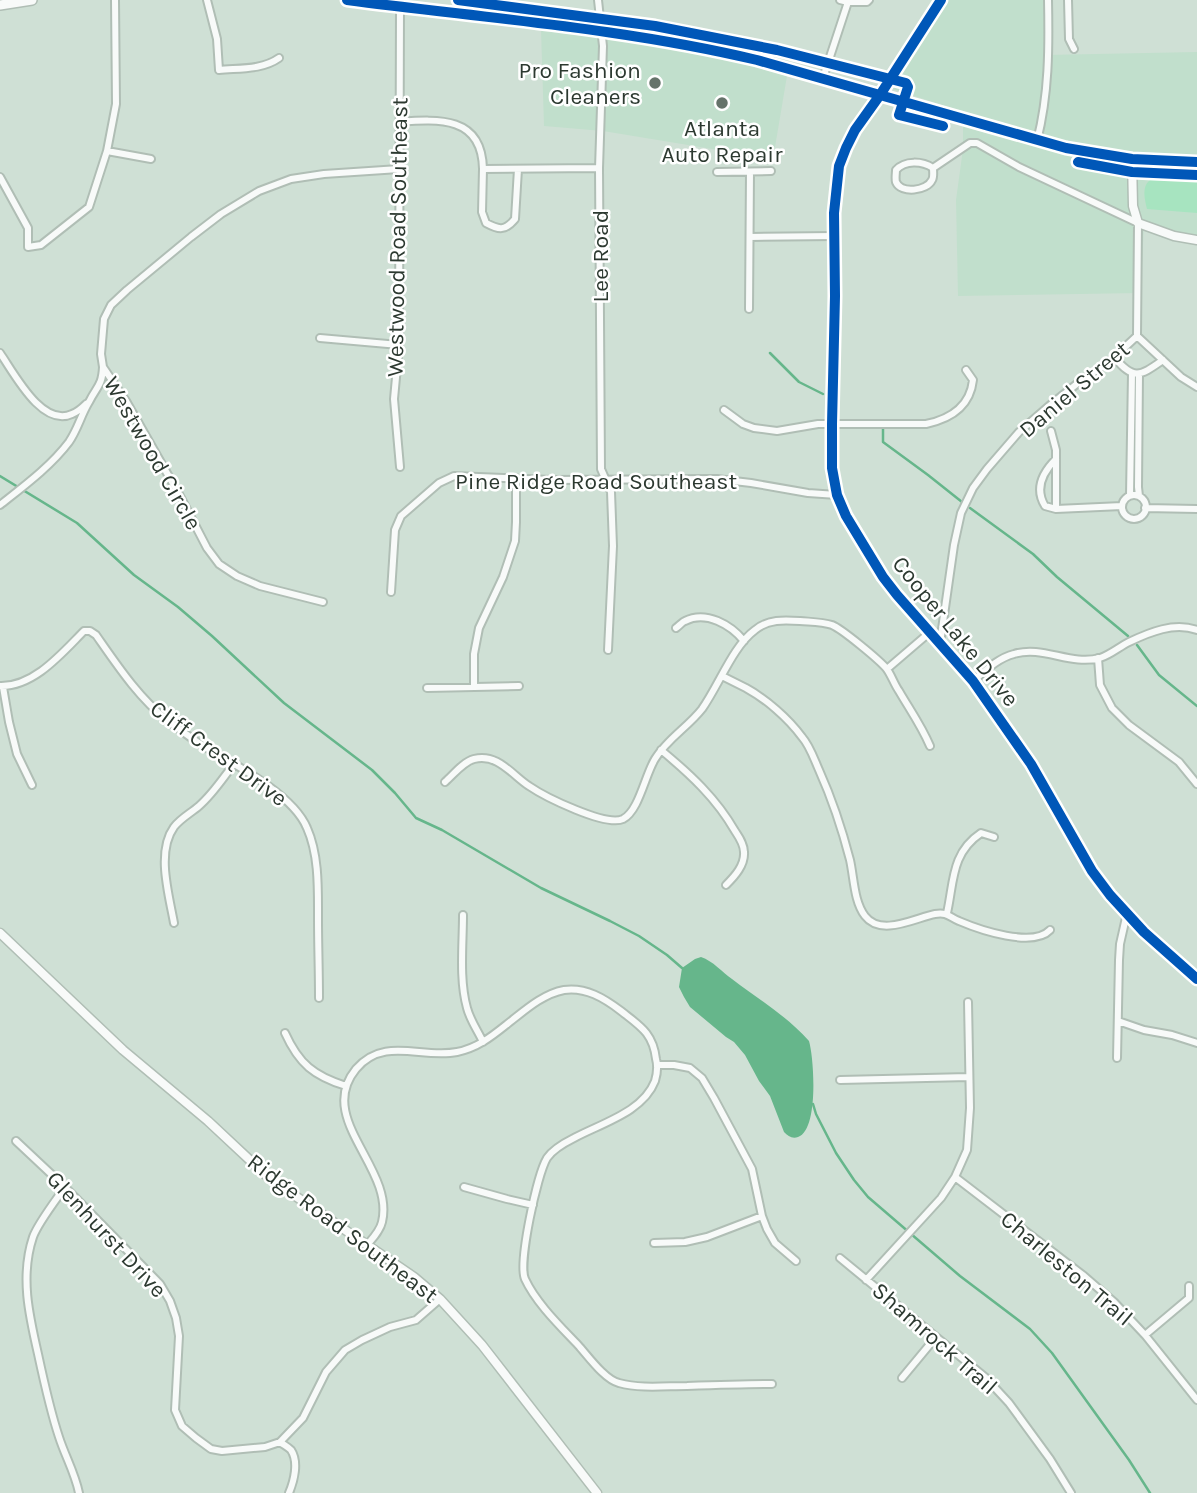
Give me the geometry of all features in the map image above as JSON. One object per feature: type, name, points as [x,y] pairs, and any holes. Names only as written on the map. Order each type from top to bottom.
[{"type":"main road","points":[[1,3],[32,0]]},
{"type":"main road","points":[[347,0],[712,49],[1080,152],[1132,159],[1197,162]]},
{"type":"street","points":[[0,177],[29,228],[28,247],[41,245],[89,208],[107,151],[116,104],[115,0]]},
{"type":"street","points":[[207,0],[217,39],[219,70],[261,67],[279,58]]},
{"type":"street","name":"Lee Road","points":[[598,0],[603,46],[600,168],[601,469],[611,492],[613,546],[608,650]]},
{"type":"street","points":[[823,78],[844,1],[869,0]]},
{"type":"street","points":[[880,95],[941,0]]},
{"type":"street","points":[[1037,141],[1048,83],[1048,0]]},
{"type":"street","points":[[1069,0],[1069,39],[1074,49]]},
{"type":"street","name":"Westwood Road Southeast","points":[[400,7],[399,345],[394,399],[400,467]]},
{"type":"street","name":"Cooper Lake Drive","points":[[880,95],[855,130],[846,148],[839,166],[834,204],[832,468],[837,495],[846,516],[883,577],[973,681],[1031,764],[1091,871],[1144,932],[1196,976]]},
{"type":"street","points":[[399,122],[451,122],[467,129],[481,150],[482,212],[486,223],[497,229],[508,227],[515,219],[518,169]]},
{"type":"street","points":[[933,168],[970,143],[977,143],[1018,167],[1138,223],[1174,236],[1197,240]]},
{"type":"street","points":[[107,151],[151,159]]},
{"type":"street","name":"Daniel Street","points":[[940,643],[954,545],[961,513],[973,488],[1019,432],[1138,336],[1138,223],[1133,206],[1132,159]]},
{"type":"street","points":[[920,163],[933,168],[932,181],[926,187],[900,187],[896,182],[896,170],[901,165],[920,163]]},
{"type":"street","points":[[483,169],[600,168]]},
{"type":"street","name":"Westwood Circle","points":[[323,601],[260,586],[219,564],[207,548],[126,401],[103,367],[101,354],[104,319],[111,305],[127,290],[221,214],[258,191],[291,179],[399,169]]},
{"type":"street","points":[[717,172],[771,172]]},
{"type":"street","points":[[749,309],[750,172]]},
{"type":"street","points":[[750,237],[835,236]]},
{"type":"street","points":[[1138,336],[1181,377],[1197,387]]},
{"type":"street","points":[[320,338],[399,345]]},
{"type":"street","points":[[0,353],[43,410],[62,417],[73,414],[88,403]]},
{"type":"street","points":[[1114,358],[1123,368],[1135,373],[1149,369],[1163,360]]},
{"type":"street","points":[[0,505],[48,465],[70,441],[88,403],[103,382],[103,367]]},
{"type":"street","points":[[724,410],[743,424],[777,431],[818,424],[926,424],[942,421],[953,415],[965,402],[972,389],[973,380],[966,370]]},
{"type":"street","points":[[1130,495],[1135,373]]},
{"type":"street","points":[[1135,373],[1139,496]]},
{"type":"street","points":[[1051,431],[1056,459],[1056,509]]},
{"type":"street","points":[[1056,459],[1042,477],[1042,501],[1045,506],[1056,509],[1122,506]]},
{"type":"street","name":"Pine Ridge Road Southeast","points":[[391,592],[395,530],[401,516],[439,483],[454,476],[551,480],[717,479],[751,482],[807,494],[837,495]]},
{"type":"street","points":[[474,687],[474,654],[479,628],[503,577],[514,541],[516,478]]},
{"type":"street","points":[[1130,495],[1139,496],[1145,508],[1142,516],[1132,519],[1125,515],[1122,506],[1124,499],[1130,495]]},
{"type":"street","points":[[1145,508],[1197,509]]},
{"type":"street","points":[[676,628],[686,620],[705,618],[727,625],[744,641]]},
{"type":"street","points":[[445,782],[462,766],[474,760],[489,759],[501,763],[531,788],[554,800],[593,816],[617,821],[627,816],[661,750],[699,712],[744,641],[757,628],[774,621],[821,622],[844,632],[887,669],[916,716],[930,746]]},
{"type":"street","points":[[973,681],[1011,654],[1043,652],[1073,660],[1098,658],[1154,631],[1174,627],[1197,630]]},
{"type":"street","name":"Cliff Crest Drive","points":[[1,686],[11,686],[38,674],[85,631],[90,631],[96,635],[144,698],[167,719],[253,776],[293,807],[307,826],[314,851],[318,882],[319,998]]},
{"type":"street","points":[[887,669],[929,633]]},
{"type":"street","points":[[1098,658],[1100,685],[1112,708],[1129,725],[1179,762],[1197,784]]},
{"type":"street","points":[[722,676],[748,689],[770,705],[804,739],[841,828],[860,908],[870,922],[883,926],[893,925],[947,913],[957,920],[1003,935],[1035,936],[1046,934],[1050,929]]},
{"type":"street","points":[[1,686],[17,754],[32,785]]},
{"type":"street","points":[[427,688],[519,686]]},
{"type":"street","points":[[661,750],[708,792],[742,844],[744,853],[740,867],[726,885]]},
{"type":"street","points":[[174,923],[165,878],[165,857],[169,839],[174,827],[199,807],[234,764]]},
{"type":"street","points":[[947,913],[955,870],[962,850],[970,840],[981,833],[994,837]]},
{"type":"street","points":[[1117,1058],[1120,944],[1127,913]]},
{"type":"street","points":[[463,915],[463,976],[467,1010],[483,1042]]},
{"type":"street","name":"Ridge Road Southeast","points":[[0,933],[108,1036],[214,1126],[269,1178],[414,1277],[440,1299],[482,1345],[597,1493]]},
{"type":"street","points":[[367,1245],[377,1234],[382,1222],[383,1200],[377,1180],[345,1112],[346,1086],[358,1066],[376,1053],[386,1050],[444,1054],[466,1050],[483,1042],[552,994],[562,990],[584,991],[605,999],[648,1034],[654,1044],[656,1077],[650,1093],[634,1108],[571,1139],[555,1149],[548,1158],[533,1205],[524,1259],[524,1277],[545,1309],[615,1382],[658,1387],[772,1384]]},
{"type":"street","points":[[866,1280],[942,1198],[967,1150],[970,1108],[968,1002]]},
{"type":"street","points":[[1118,1021],[1197,1043]]},
{"type":"street","points":[[285,1033],[301,1061],[315,1074],[346,1086]]},
{"type":"street","points":[[657,1065],[690,1068],[702,1078],[752,1169],[762,1216],[775,1243],[796,1261]]},
{"type":"street","points":[[840,1080],[969,1077]]},
{"type":"street","name":"Glenhurst Drive","points":[[16,1141],[160,1284],[170,1301],[179,1336],[175,1410],[182,1426],[211,1449],[222,1451],[280,1443]]},
{"type":"street","name":"Charleston Trail","points":[[955,1177],[1114,1302],[1197,1400]]},
{"type":"street","points":[[65,1187],[34,1234],[26,1286],[47,1398],[79,1493]]},
{"type":"street","points":[[464,1187],[533,1205]]},
{"type":"street","points":[[654,1243],[685,1242],[707,1237],[762,1216]]},
{"type":"street","name":"Shamrock Trail","points":[[840,1258],[985,1377],[1009,1403],[1050,1459],[1068,1492]]},
{"type":"street","points":[[1144,1335],[1189,1298],[1189,1286]]},
{"type":"street","points":[[289,1493],[294,1480],[295,1464],[291,1450],[280,1443],[303,1418],[326,1371],[345,1350],[380,1331],[416,1320],[440,1299]]},
{"type":"street","points":[[902,1378],[936,1337]]},
{"type":"shaded area","points":[[940,0],[1051,0],[1045,55],[1197,52],[1197,239],[1188,239],[1144,220],[1141,293],[958,296],[956,200],[963,149],[963,112],[887,87]]},
{"type":"shaded area","points":[[541,29],[698,42],[790,58],[773,159],[603,131],[544,126]]},
{"type":"shaded area","points":[[1154,178],[1197,180],[1197,213],[1147,209],[1145,187]]},
{"type":"shaded area","points":[[701,957],[782,1016],[809,1041],[813,1077],[812,1108],[805,1132],[798,1137],[790,1137],[784,1132],[770,1096],[745,1055],[734,1042],[690,1007],[684,997],[679,987],[682,968]]},
{"type":"waterway","points":[[770,353],[799,382],[823,394]]},
{"type":"waterway","points":[[883,428],[883,442],[962,502]]},
{"type":"waterway","points":[[0,476],[77,523],[134,575],[212,636],[284,703],[372,770],[416,818],[442,830],[541,888],[639,936],[682,968]]},
{"type":"waterway","points":[[970,508],[1033,554],[1128,636]]},
{"type":"waterway","points":[[1137,645],[1159,675],[1197,706]]},
{"type":"waterway","points":[[813,1104],[836,1153],[868,1197],[960,1276],[1030,1329],[1052,1353],[1150,1493]]},
{"type":"cycle path","points":[[347,0],[605,32],[707,49],[757,60],[1066,148],[1132,159],[1197,162]]},
{"type":"cycle path","points":[[458,0],[655,26],[777,50],[906,83],[908,87],[899,115],[943,126]]},
{"type":"cycle path","points":[[941,0],[855,130],[839,166],[834,213],[832,424],[832,468],[837,495],[846,516],[883,577],[973,681],[1031,764],[1092,871],[1144,932],[1197,979]]},
{"type":"cycle path","points":[[1078,162],[1132,172],[1197,175]]},
{"type":"place","name":"Pro Fashion Cleaners","points":[[655,83]]},
{"type":"place","name":"Atlanta Auto Repair","points":[[722,103]]}]
